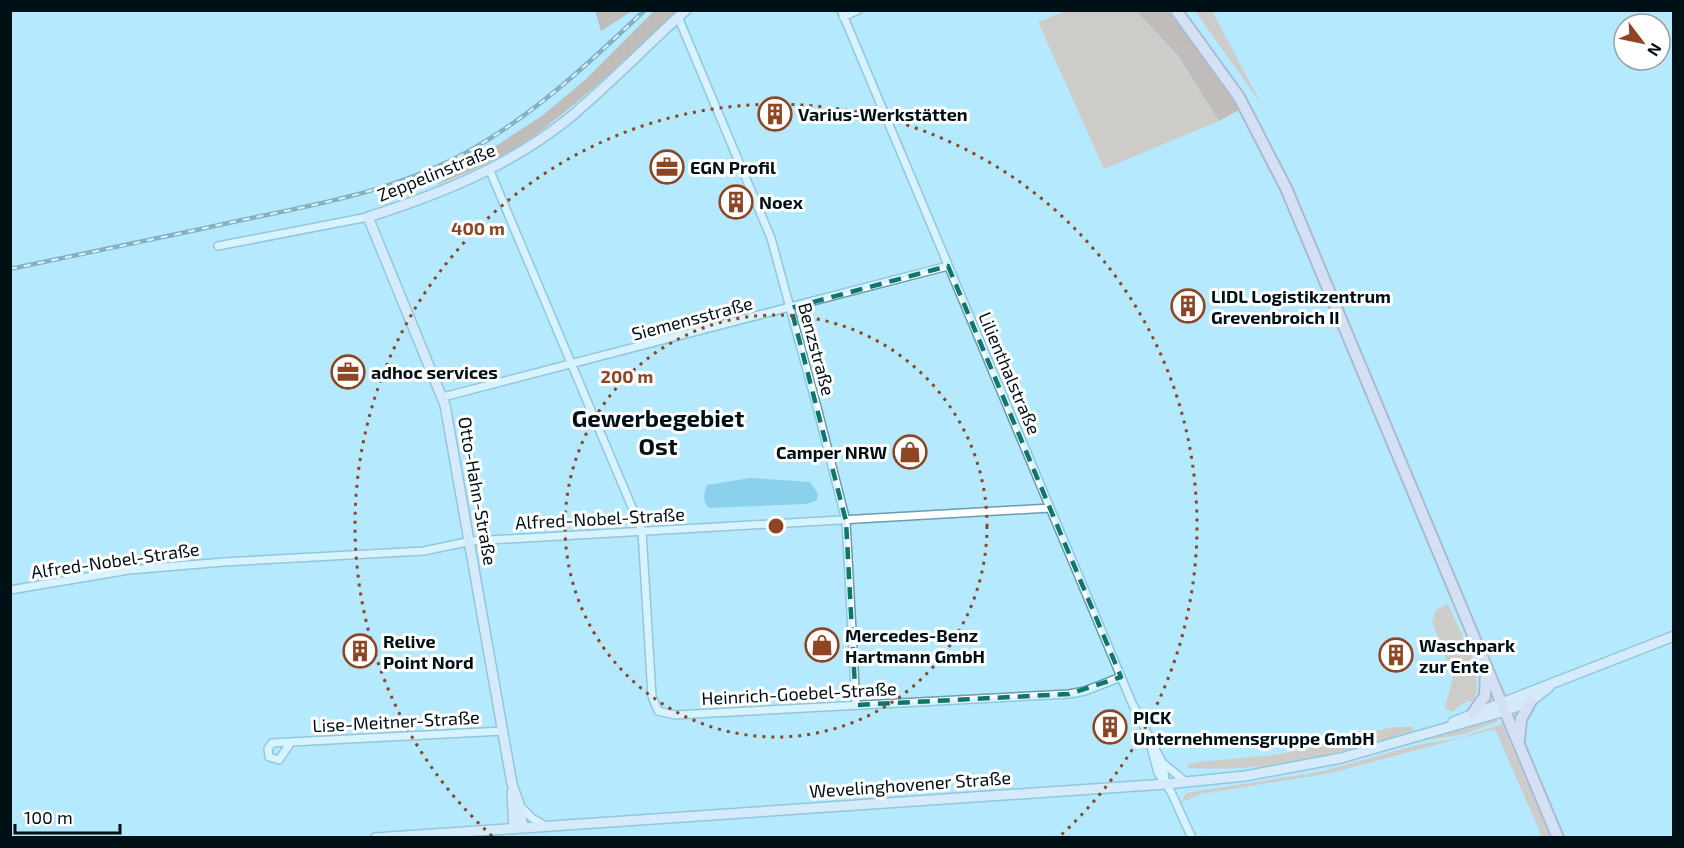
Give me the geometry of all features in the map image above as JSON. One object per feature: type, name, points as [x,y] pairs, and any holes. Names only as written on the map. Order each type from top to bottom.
[{"type":"main road","points":[[1176,10],[1230,83],[1277,168],[1558,837]]},
{"type":"main road","points":[[1473,712],[1481,704],[1485,692],[1484,659]]},
{"type":"main road","points":[[1519,743],[1521,718],[1531,700]]},
{"type":"street","name":"Lilienthalstraße","points":[[858,10],[842,14],[1121,677],[1162,762],[1166,784]]},
{"type":"street","name":"Zeppelinstraße","points":[[218,246],[368,217],[425,198],[490,171],[567,120],[682,14]]},
{"type":"street","name":"Benzstraße","points":[[682,14],[763,219],[791,308],[846,521],[856,705]]},
{"type":"street","points":[[490,171],[642,531]]},
{"type":"street","name":"Otto-Hahn-Straße","points":[[368,217],[443,397],[471,541],[521,831]]},
{"type":"street","name":"Siemensstraße","points":[[443,397],[948,266]]},
{"type":"street","name":"Alfred-Nobel-Straße","points":[[10,590],[139,569],[424,550],[471,541],[1050,508]]},
{"type":"street","name":"Heinrich-Goebel-Straße","points":[[642,531],[651,696],[658,711],[670,715],[1069,694],[1092,689],[1121,677]]},
{"type":"street","points":[[1503,706],[1674,636]]},
{"type":"street","points":[[1503,706],[1531,700],[1549,687]]},
{"type":"street","name":"Wevelinghovener Straße","points":[[1441,729],[1473,712],[1503,706]]},
{"type":"street","name":"Wevelinghovener Straße","points":[[375,837],[521,831],[546,826],[1166,784],[1245,776],[1321,763],[1441,729],[1503,706]]},
{"type":"street","name":"Lise-Meitner-Straße","points":[[291,742],[503,731]]},
{"type":"street","name":"Lilienthalstraße","points":[[1150,741],[1155,766],[1166,784],[1190,837]]},
{"type":"street","name":"Lilienthalstraße","points":[[1162,762],[1186,782]]},
{"type":"street","name":"Otto-Hahn-Straße","points":[[512,784],[519,804],[521,831]]},
{"type":"street","name":"Otto-Hahn-Straße","points":[[519,804],[532,819],[546,826]]},
{"type":"highlighted area","points":[[948,266],[1121,677],[1069,694],[856,705],[846,521],[791,308]]},
{"type":"shaded area","points":[[595,10],[632,10],[632,11],[601,31]]},
{"type":"shaded area","points":[[654,11],[677,11],[556,119],[501,156],[435,186],[543,115],[585,80]]},
{"type":"shaded area","points":[[1066,11],[1136,11],[1176,55],[1219,121],[1104,169],[1038,22]]},
{"type":"shaded area","points":[[1136,11],[1168,11],[1223,84],[1239,110],[1219,121],[1177,55]]},
{"type":"shaded area","points":[[1195,11],[1212,11],[1262,105]]},
{"type":"shaded area","points":[[1448,604],[1475,663],[1477,690],[1473,702],[1467,701],[1452,712],[1445,708],[1453,677],[1432,622],[1436,610]]},
{"type":"shaded area","points":[[1494,719],[1499,721],[1464,734],[1423,741],[1331,766],[1200,788],[1327,766]]},
{"type":"shaded area","points":[[1502,724],[1550,837],[1542,837],[1495,729],[1331,773],[1200,794],[1181,803],[1186,793],[1319,772],[1417,745],[1459,738]]},
{"type":"shaded area","points":[[1394,727],[1412,727],[1414,731],[1331,754],[1274,765],[1246,768],[1188,768],[1188,765],[1197,762],[1274,755],[1345,741],[1353,736]]},
{"type":"water","points":[[750,478],[810,482],[818,494],[817,500],[807,504],[709,508],[705,503],[707,485]]},
{"type":"railway","points":[[10,269],[329,201],[386,186],[441,165],[492,137],[538,105],[645,10]]},
{"type":"place","name":"Varius-Werkstätten","points":[[775,114]]},
{"type":"place","name":"EGN Profil","points":[[667,167]]},
{"type":"place","name":"Noex","points":[[736,202]]},
{"type":"place","name":"LIDL Logistikzentrum Grevenbroich II","points":[[1188,306]]},
{"type":"place","name":"adhoc services","points":[[348,372]]},
{"type":"place","name":"Camper NRW","points":[[910,452]]},
{"type":"place","name":"Mercedes-Benz Hartmann GmbH","points":[[822,645]]},
{"type":"place","name":"Relive Point Nord","points":[[360,651]]},
{"type":"place","name":"Waschpark zur Ente","points":[[1396,655]]},
{"type":"place","name":"PICK Unternehmensgruppe GmbH","points":[[1110,727]]},
{"type":"district","name":"Gewerbegebiet Ost","points":[[658,431]]}]
